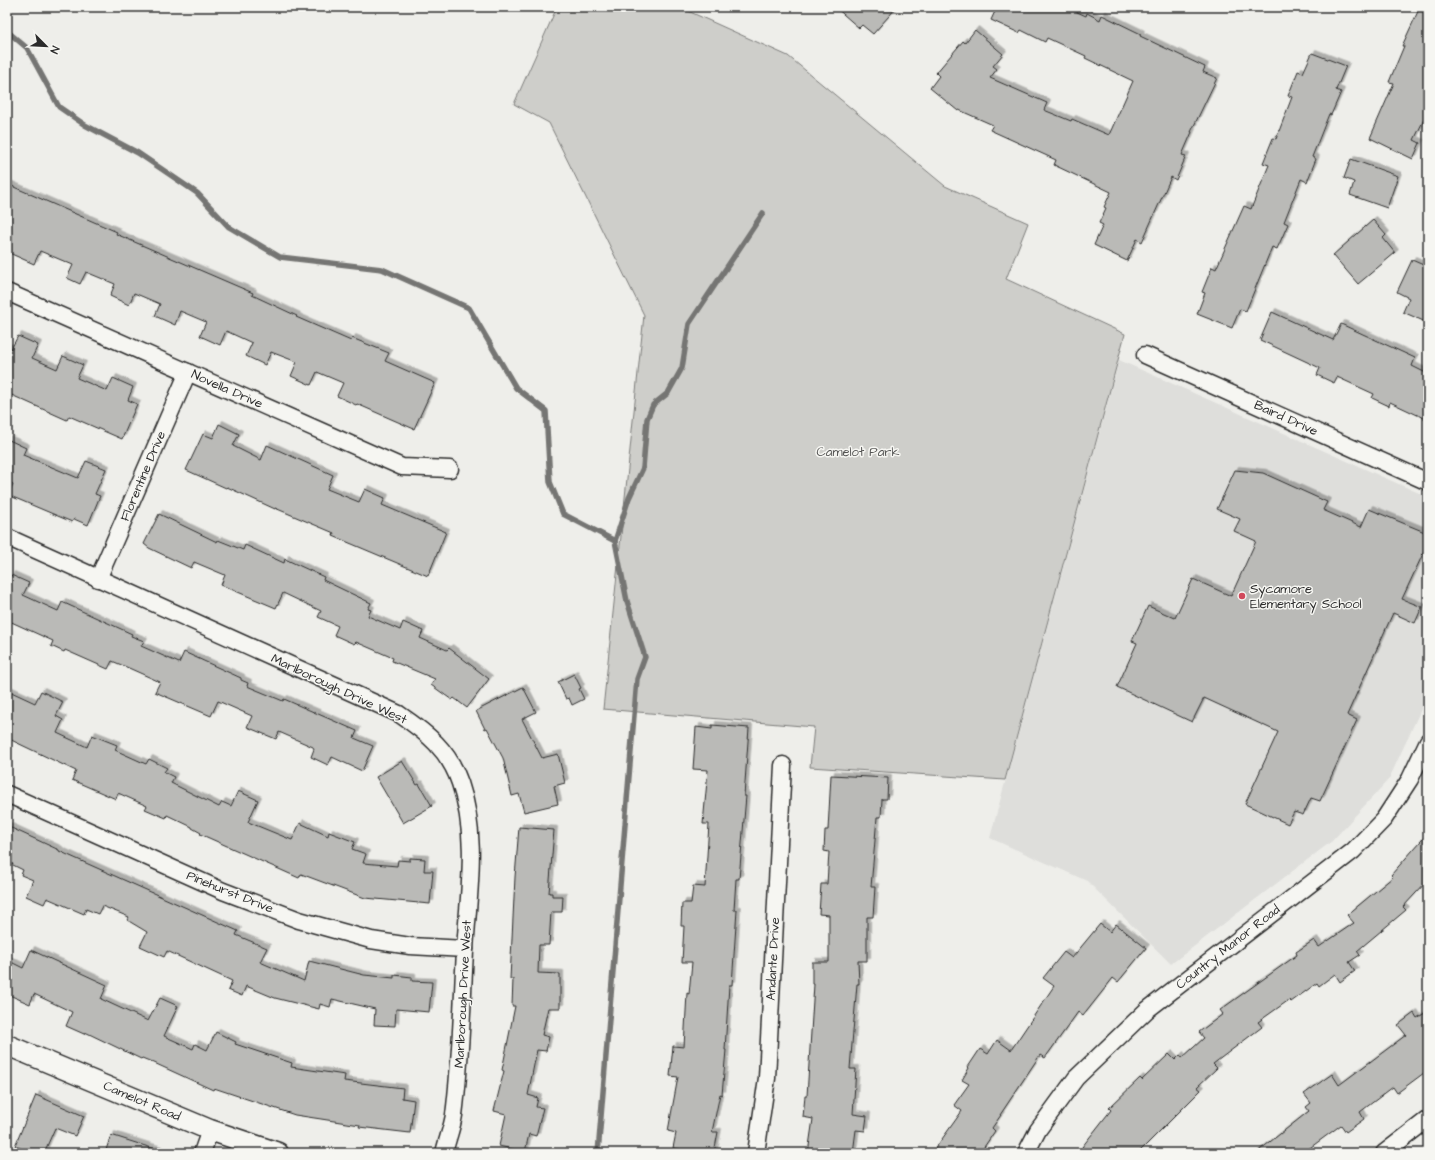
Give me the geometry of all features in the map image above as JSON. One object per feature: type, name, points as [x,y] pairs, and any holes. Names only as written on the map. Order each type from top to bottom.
[{"type":"street","name":"Novella Drive","points":[[7,292],[402,467],[450,469]]},
{"type":"street","name":"Baird Drive","points":[[1144,355],[1428,482]]},
{"type":"street","name":"Florentine Drive","points":[[98,579],[188,372]]},
{"type":"street","name":"Marlborough Drive West","points":[[7,537],[399,714],[438,744],[451,762],[460,782],[465,801],[471,840],[471,873],[465,949],[458,1081],[453,1117],[444,1153]]},
{"type":"street","name":"Country Manor Road","points":[[1026,1153],[1038,1130],[1076,1078],[1147,1010],[1358,846],[1384,819],[1410,780],[1428,741]]},
{"type":"street","name":"Andante Drive","points":[[756,1153],[767,1078],[783,764]]},
{"type":"street","name":"Pinehurst Drive","points":[[7,794],[223,891],[299,920],[372,940],[410,946],[465,949]]},
{"type":"street","name":"Camelot Road","points":[[7,1047],[210,1130],[278,1153]]},
{"type":"street","points":[[1384,1153],[1428,1119]]},
{"type":"street","points":[[202,1153],[210,1130]]},
{"type":"shaded area","name":"Sycamore Elementary School","points":[[1119,360],[1428,497],[1428,694],[1389,779],[1332,841],[1171,964],[1087,881],[990,838]]},
{"type":"green space","name":"Camelot Park","points":[[557,7],[679,7],[788,56],[945,186],[1028,223],[1006,279],[1125,334],[1005,780],[810,767],[814,727],[603,709],[644,315],[549,123],[514,104]]},
{"type":"building","points":[[835,7],[897,7],[873,34],[862,25],[859,28]]},
{"type":"building","points":[[997,7],[1066,7],[1086,16],[1087,13],[1100,20],[1102,15],[1141,34],[1140,36],[1205,67],[1203,72],[1217,78],[1191,132],[1182,155],[1186,156],[1176,180],[1171,177],[1142,242],[1137,239],[1127,261],[1094,245],[1103,225],[1099,223],[1111,192],[1054,165],[1056,160],[990,130],[993,125],[959,110],[958,111],[930,88],[939,76],[936,73],[963,41],[965,43],[975,30],[1003,54],[993,66],[997,69],[990,78],[1047,103],[1044,110],[1071,121],[1072,119],[1109,135],[1133,81],[1085,58],[1086,56],[1047,38],[1045,42],[1021,30],[1019,33],[991,20]]},
{"type":"building","points":[[1420,7],[1428,7],[1428,111],[1414,140],[1420,143],[1413,159],[1370,138],[1394,83],[1389,82],[1404,46],[1402,46]]},
{"type":"building","points":[[1312,53],[1346,66],[1336,90],[1341,92],[1331,115],[1329,114],[1312,157],[1316,159],[1307,182],[1301,179],[1284,222],[1288,224],[1277,249],[1272,247],[1246,311],[1240,309],[1232,328],[1197,314],[1205,293],[1202,292],[1212,267],[1216,269],[1244,206],[1251,209],[1269,165],[1263,163],[1273,138],[1276,139],[1292,97],[1288,96],[1298,71],[1303,73]]},
{"type":"building","points":[[1351,159],[1398,176],[1387,208],[1350,195],[1354,182],[1344,178]]},
{"type":"building","points":[[7,184],[117,232],[116,234],[253,293],[252,295],[297,316],[296,317],[351,341],[352,338],[389,353],[385,361],[435,383],[414,429],[337,396],[343,383],[317,372],[311,385],[291,376],[297,362],[271,352],[265,365],[246,356],[252,343],[226,331],[220,345],[200,336],[206,322],[180,311],[175,325],[155,316],[160,304],[134,293],[129,305],[110,296],[115,284],[86,272],[80,284],[67,278],[73,265],[40,251],[34,264],[7,252]]},
{"type":"building","points":[[1373,220],[1386,235],[1383,238],[1395,253],[1358,284],[1333,255]]},
{"type":"building","points":[[1412,260],[1428,267],[1428,323],[1403,312],[1409,298],[1397,292]]},
{"type":"building","points":[[1272,312],[1333,340],[1341,324],[1415,358],[1412,366],[1428,374],[1428,420],[1390,402],[1389,406],[1372,398],[1374,394],[1337,377],[1334,383],[1317,375],[1320,368],[1260,340]]},
{"type":"building","points":[[18,336],[38,345],[32,358],[57,369],[63,356],[83,365],[77,378],[107,391],[113,378],[133,387],[128,400],[137,404],[122,439],[69,416],[67,420],[7,393],[7,347],[11,349]]},
{"type":"building","points":[[219,424],[239,434],[233,446],[261,460],[267,445],[333,475],[327,489],[359,502],[365,489],[385,498],[382,505],[446,532],[428,576],[333,536],[334,533],[186,470],[203,434],[213,438]]},
{"type":"building","points":[[7,439],[26,448],[23,455],[78,478],[86,461],[106,469],[95,494],[100,496],[88,525],[74,519],[72,522],[8,495],[13,484],[7,481]]},
{"type":"building","points":[[1235,470],[1263,473],[1327,502],[1323,510],[1361,527],[1369,509],[1427,533],[1424,541],[1428,543],[1402,599],[1422,607],[1415,623],[1393,613],[1347,715],[1357,720],[1320,801],[1311,798],[1303,815],[1294,812],[1288,824],[1245,804],[1278,732],[1204,698],[1192,722],[1117,687],[1137,643],[1132,641],[1148,606],[1175,618],[1193,579],[1231,596],[1256,541],[1234,531],[1240,519],[1217,509]]},
{"type":"building","points":[[159,514],[217,542],[218,540],[243,550],[245,545],[284,563],[285,559],[324,577],[323,580],[371,603],[368,609],[371,610],[368,616],[400,630],[403,622],[423,631],[420,638],[447,650],[449,648],[489,679],[467,708],[454,698],[452,700],[431,685],[435,679],[392,661],[393,658],[356,642],[354,644],[334,635],[338,626],[318,617],[321,611],[283,593],[276,608],[221,585],[225,575],[194,562],[191,568],[149,548],[144,544]]},
{"type":"building","points":[[11,575],[29,583],[23,595],[58,611],[62,602],[132,634],[131,636],[144,641],[141,646],[179,663],[184,652],[241,678],[241,680],[248,683],[247,686],[283,701],[284,699],[357,731],[354,738],[373,746],[362,771],[332,757],[328,765],[311,757],[314,749],[313,747],[279,732],[276,739],[247,727],[252,716],[218,701],[211,716],[155,692],[160,682],[131,669],[112,661],[108,669],[65,650],[64,652],[51,646],[53,641],[7,620],[7,583]]},
{"type":"building","points":[[574,674],[581,688],[579,689],[584,699],[572,705],[569,698],[566,699],[558,682]]},
{"type":"building","points":[[523,687],[536,712],[522,719],[542,758],[558,754],[565,783],[554,786],[558,804],[524,812],[519,794],[512,796],[503,758],[476,711]]},
{"type":"building","points":[[7,690],[35,703],[41,691],[63,702],[56,716],[63,720],[57,733],[87,747],[92,735],[117,745],[115,750],[146,764],[149,759],[167,768],[164,772],[174,777],[171,783],[219,807],[222,802],[231,806],[238,791],[258,800],[248,822],[292,840],[300,823],[328,836],[329,832],[355,842],[352,849],[366,854],[363,863],[397,866],[398,860],[410,861],[410,858],[425,859],[424,871],[433,871],[430,904],[365,898],[301,874],[299,878],[200,834],[201,833],[192,827],[167,815],[166,818],[145,809],[147,806],[118,793],[116,799],[72,780],[76,771],[7,738]]},
{"type":"building","points":[[712,725],[749,728],[744,796],[746,796],[739,879],[736,879],[734,910],[737,910],[732,985],[729,985],[722,1095],[720,1094],[712,1132],[718,1132],[714,1153],[698,1153],[673,1148],[676,1133],[668,1131],[678,1077],[670,1076],[673,1046],[684,1047],[687,993],[689,994],[692,962],[682,962],[684,926],[681,926],[682,903],[691,903],[693,886],[705,887],[709,824],[703,824],[708,770],[693,769],[696,727],[712,729]]},
{"type":"building","points":[[402,761],[417,785],[419,784],[432,806],[403,823],[376,777]]},
{"type":"building","points":[[831,775],[888,778],[887,799],[882,799],[881,817],[877,817],[871,887],[875,887],[873,917],[867,917],[867,961],[858,961],[859,984],[857,984],[850,1069],[856,1069],[853,1114],[867,1116],[865,1131],[856,1130],[853,1153],[808,1153],[813,1119],[803,1117],[805,1096],[807,1096],[814,984],[812,984],[812,962],[829,962],[829,915],[819,914],[821,884],[827,884],[829,852],[824,851],[825,830],[828,830]]},
{"type":"building","points":[[7,826],[59,851],[238,931],[236,935],[267,948],[260,962],[304,981],[309,961],[364,975],[394,978],[394,975],[412,977],[412,981],[432,982],[429,1012],[396,1009],[395,1026],[374,1025],[375,1009],[332,999],[330,1007],[320,1004],[319,1009],[275,998],[246,986],[242,996],[228,990],[232,981],[167,951],[164,957],[140,946],[147,932],[127,920],[129,917],[102,906],[98,914],[86,909],[84,914],[47,898],[44,904],[26,896],[33,880],[21,875],[23,870],[7,862]]},
{"type":"building","points":[[519,827],[554,830],[549,893],[552,893],[552,896],[563,896],[562,912],[551,912],[549,945],[539,945],[538,973],[560,974],[560,1008],[548,1008],[542,1035],[549,1037],[546,1051],[537,1050],[528,1095],[538,1098],[536,1107],[543,1108],[536,1136],[529,1134],[525,1152],[499,1146],[506,1114],[494,1111],[504,1071],[502,1070],[515,1006],[512,1006],[513,979],[510,979]]},
{"type":"building","points":[[1428,833],[1428,880],[1403,907],[1406,910],[1357,951],[1360,955],[1349,962],[1355,971],[1340,982],[1335,974],[1319,986],[1317,983],[1291,1002],[1289,1000],[1258,1022],[1262,1027],[1213,1064],[1217,1068],[1197,1087],[1201,1090],[1138,1153],[1089,1153],[1082,1147],[1111,1110],[1109,1108],[1140,1078],[1142,1080],[1169,1054],[1175,1060],[1180,1055],[1182,1058],[1204,1038],[1199,1032],[1223,1014],[1220,1010],[1297,955],[1296,952],[1314,940],[1319,947],[1354,923],[1347,915],[1393,877],[1391,875]]},
{"type":"building","points":[[1100,924],[1110,932],[1116,924],[1146,948],[1118,982],[1113,978],[1083,1016],[1078,1012],[1045,1058],[1040,1055],[992,1128],[995,1131],[980,1153],[932,1153],[962,1111],[954,1105],[969,1084],[962,1080],[969,1068],[968,1067],[980,1049],[988,1054],[997,1040],[1011,1050],[1054,986],[1043,978],[1064,952],[1072,958]]},
{"type":"building","points":[[31,950],[107,985],[101,999],[148,1021],[160,998],[178,1006],[164,1036],[193,1049],[195,1044],[207,1050],[216,1032],[236,1042],[235,1044],[292,1063],[291,1067],[345,1075],[344,1081],[403,1088],[402,1098],[414,1100],[410,1133],[359,1127],[360,1125],[295,1115],[214,1088],[213,1090],[152,1062],[142,1058],[141,1059],[85,1032],[84,1034],[66,1026],[72,1012],[34,994],[30,1004],[7,994],[7,960],[23,968]]},
{"type":"building","points":[[1428,1011],[1428,1070],[1397,1093],[1393,1087],[1360,1112],[1364,1119],[1346,1132],[1341,1125],[1303,1153],[1256,1153],[1309,1111],[1306,1107],[1311,1103],[1304,1094],[1332,1074],[1339,1085],[1406,1035],[1398,1025],[1414,1013],[1417,1018]]},
{"type":"building","points":[[36,1095],[84,1116],[75,1136],[55,1128],[44,1153],[33,1153],[15,1146]]},
{"type":"building","points":[[111,1135],[158,1150],[158,1153],[105,1153]]},
{"type":"waterway","points":[[7,31],[27,48],[59,107],[85,125],[138,153],[197,193],[229,227],[280,257],[382,269],[469,308],[516,388],[546,411],[550,482],[563,514],[615,541],[627,601],[645,657],[637,679],[598,1153]]},
{"type":"waterway","points":[[615,541],[629,498],[643,468],[647,419],[653,405],[668,393],[682,368],[689,324],[763,213]]},
{"type":"place","name":"Sycamore Elementary School","points":[[1242,596]]}]
